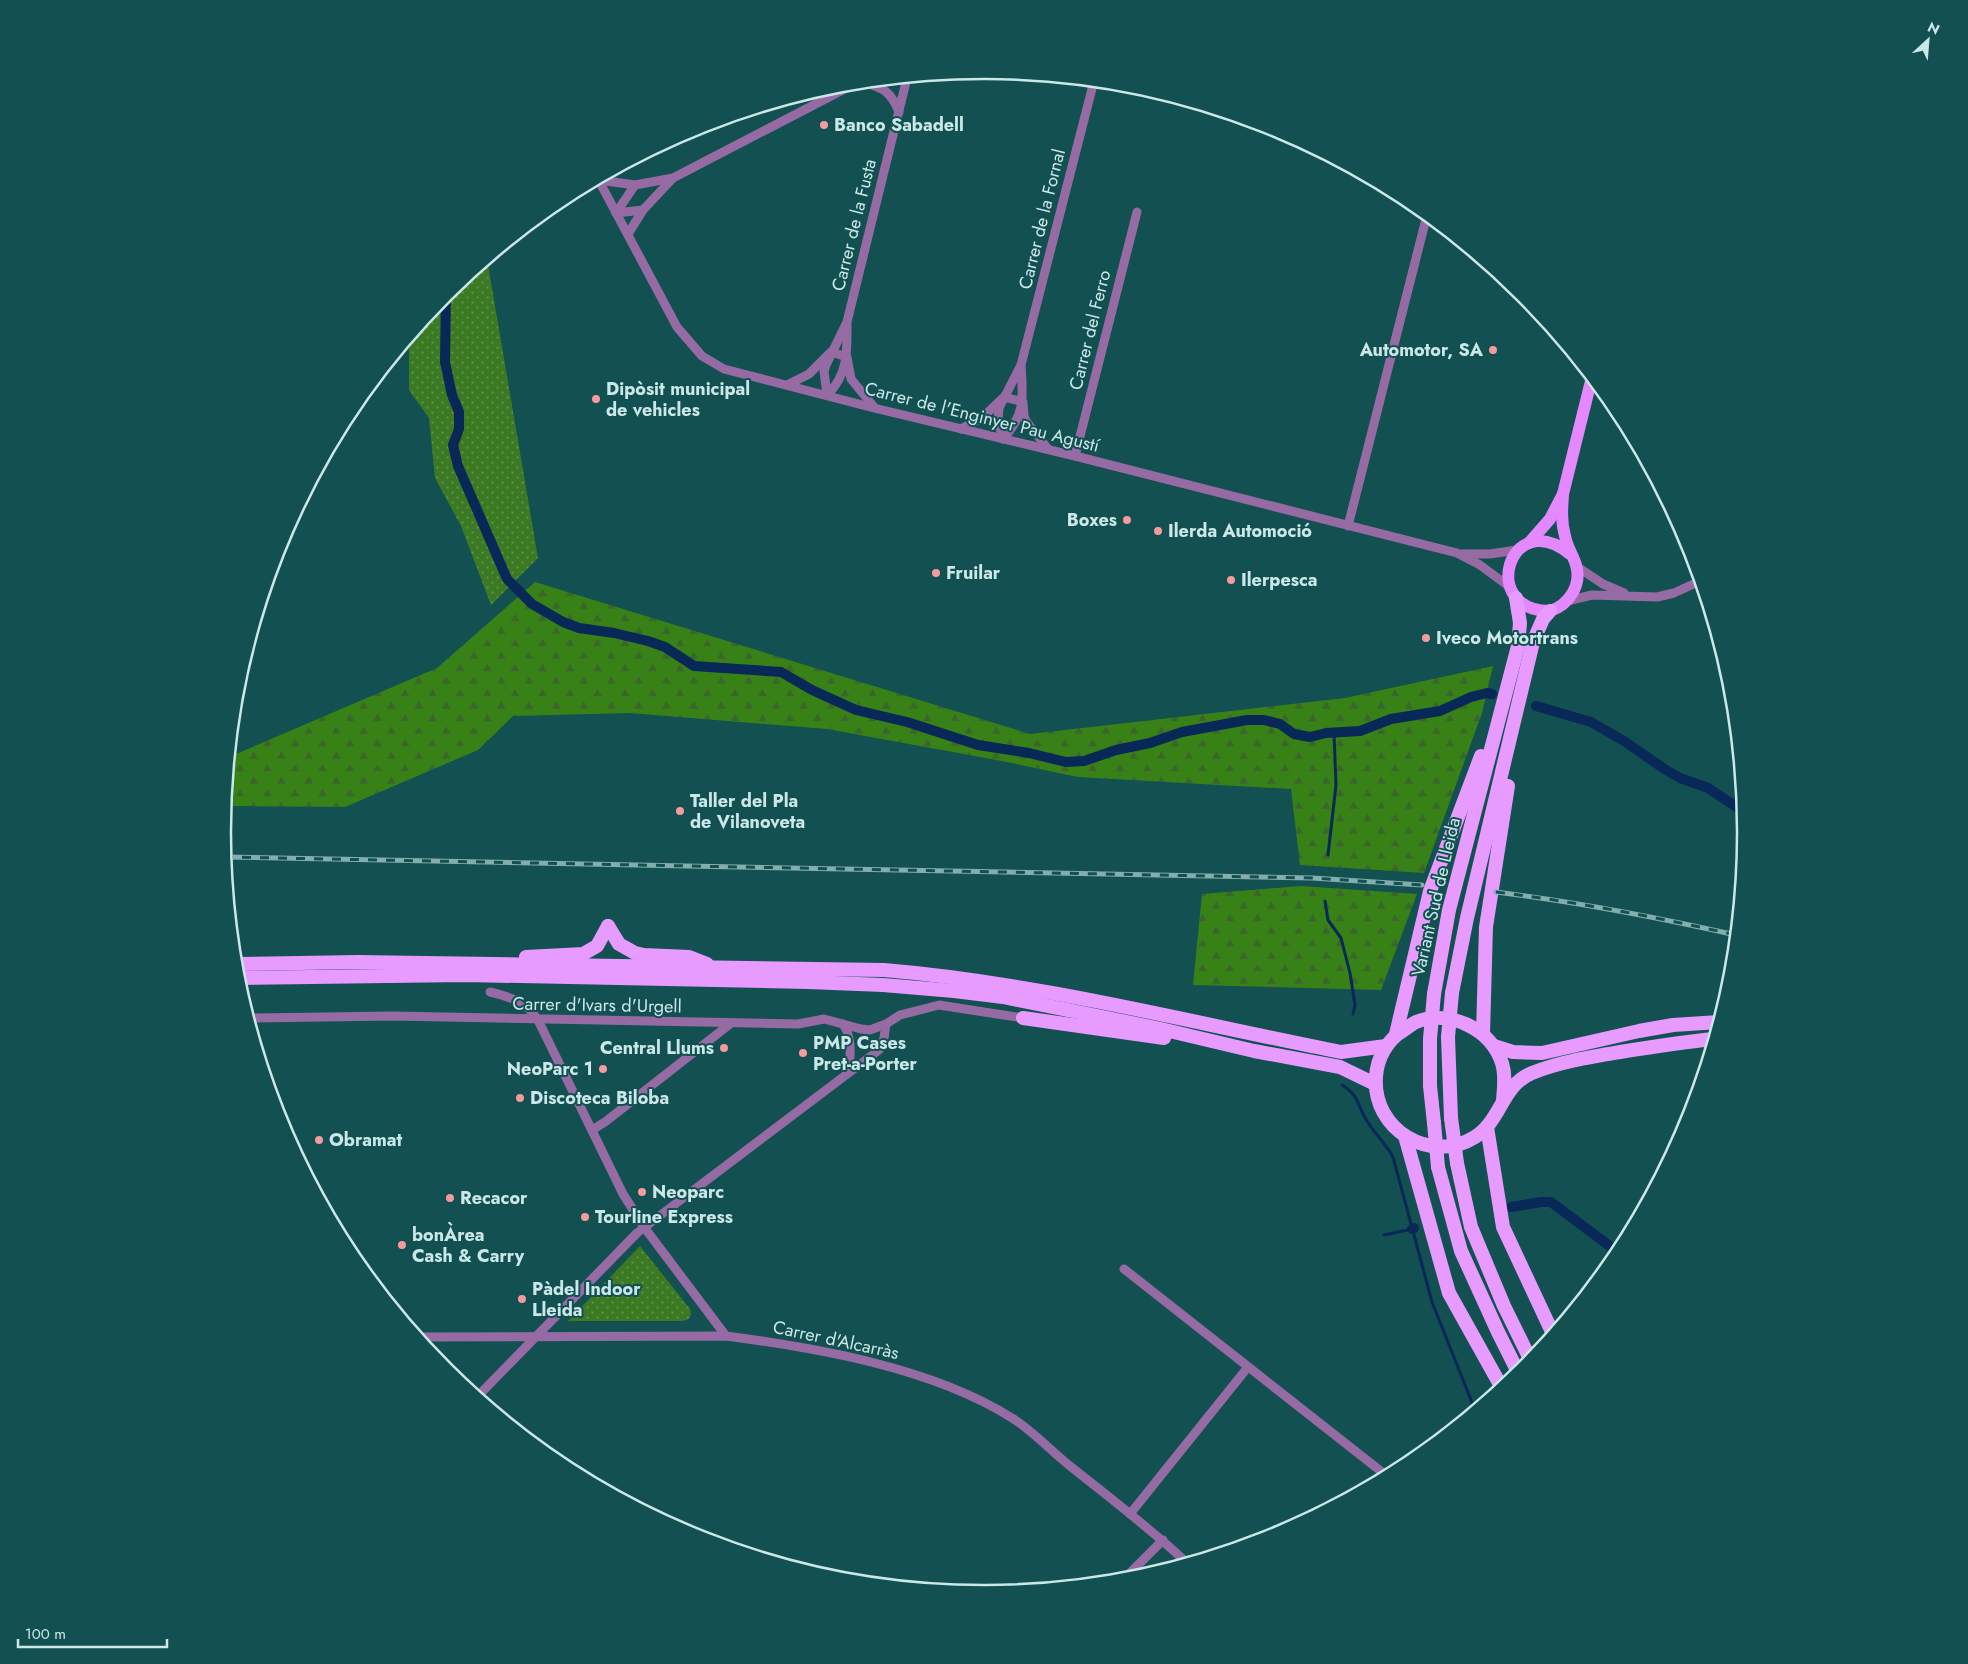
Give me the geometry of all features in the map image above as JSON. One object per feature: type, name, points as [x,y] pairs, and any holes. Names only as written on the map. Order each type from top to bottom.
[{"type":"highway","name":"Variant Sud de Lleida","points":[[1514,593],[1520,632],[1503,705],[1449,910],[1434,994],[1430,1039],[1430,1086],[1438,1166],[1461,1251],[1515,1367]]},
{"type":"highway","name":"Variant Sud de Lleida","points":[[1527,1354],[1504,1306],[1471,1227],[1457,1163],[1450,1118],[1448,1037],[1452,993],[1472,900],[1535,637],[1543,618],[1550,611]]},
{"type":"highway","points":[[1396,1034],[1430,891],[1491,730],[1503,705]]},
{"type":"highway","points":[[1483,1034],[1486,927],[1519,708]]},
{"type":"highway","points":[[509,964],[528,956],[583,954],[597,946],[608,926],[619,944],[636,953],[689,957],[718,967]]},
{"type":"highway","points":[[243,964],[358,962],[884,970],[937,974],[999,983],[1082,998],[1341,1052],[1386,1046]]},
{"type":"highway","points":[[245,978],[466,975],[882,985],[1003,997],[1161,1029],[1254,1051]]},
{"type":"highway","points":[[1503,1100],[1505,1082],[1502,1063],[1494,1046],[1483,1034],[1463,1022],[1440,1017],[1416,1022],[1396,1034],[1386,1046],[1380,1058],[1375,1084],[1383,1114],[1405,1136],[1418,1143],[1432,1147],[1447,1147],[1469,1140],[1487,1128],[1515,1083],[1531,1074],[1584,1058],[1708,1040]]},
{"type":"highway","points":[[1023,1018],[1254,1051],[1340,1067],[1375,1084]]},
{"type":"highway","points":[[1494,1046],[1513,1052],[1542,1053],[1587,1041],[1639,1031],[1673,1025],[1713,1022]]},
{"type":"highway","points":[[1487,1128],[1503,1227],[1550,1328]]},
{"type":"highway","points":[[1405,1136],[1449,1293],[1499,1382]]},
{"type":"main road","points":[[1529,543],[1550,519],[1563,494],[1590,385]]},
{"type":"main road","points":[[1563,494],[1563,526],[1570,554],[1576,566],[1577,582],[1572,595],[1567,601],[1550,611],[1530,609],[1514,593],[1508,572],[1516,550],[1529,543],[1539,541],[1558,545],[1570,554]]},
{"type":"street","name":"Carrer de la Fusta","points":[[874,408],[851,379],[847,357],[847,322],[906,83]]},
{"type":"street","points":[[877,87],[886,90],[894,99],[899,112]]},
{"type":"street","name":"Carrer de la Fornal","points":[[1003,439],[998,414],[1004,397],[1021,366],[1093,87]]},
{"type":"street","points":[[606,180],[635,185],[673,178],[837,93]]},
{"type":"street","points":[[628,234],[642,210],[673,178]]},
{"type":"street","name":"Carrer de l'Enginyer Pau Agustí","points":[[601,184],[678,327],[702,356],[724,369],[1457,553],[1490,554],[1516,550]]},
{"type":"street","points":[[616,213],[635,185]]},
{"type":"street","points":[[616,213],[642,210]]},
{"type":"street","name":"Carrer del Ferro","points":[[1075,456],[1137,212]]},
{"type":"street","points":[[1348,526],[1425,222]]},
{"type":"street","name":"Carrer de la Fusta","points":[[827,395],[824,371],[831,352],[847,322]]},
{"type":"street","name":"Carrer de la Fusta","points":[[788,385],[810,374],[831,352]]},
{"type":"street","points":[[831,352],[847,357]]},
{"type":"street","name":"Carrer de la Fusta","points":[[827,395],[840,379],[847,357]]},
{"type":"street","name":"Carrer de la Fornal","points":[[1021,366],[1024,416],[1048,449]]},
{"type":"street","points":[[1004,397],[1023,402]]},
{"type":"street","name":"Carrer de la Fornal","points":[[961,428],[983,417],[1004,397]]},
{"type":"street","name":"Carrer de la Fornal","points":[[1003,439],[1016,421],[1023,402]]},
{"type":"street","name":"Carrer de l'Enginyer Pau Agustí","points":[[1457,553],[1480,565],[1514,593]]},
{"type":"street","points":[[1576,566],[1603,584],[1636,597]]},
{"type":"street","points":[[1567,601],[1592,595],[1636,597],[1666,595],[1694,583]]},
{"type":"street","points":[[490,992],[515,999],[524,1004],[538,1020],[623,1194],[644,1227],[726,1336]]},
{"type":"street","name":"Carrer d'Ivars d'Urgell","points":[[254,1018],[393,1016],[730,1024],[798,1024],[824,1020],[870,1030],[886,1024],[900,1015],[939,1005],[1023,1018]]},
{"type":"street","points":[[592,1130],[605,1122],[730,1024]]},
{"type":"street","points":[[843,1024],[847,1030],[851,1046],[849,1072]]},
{"type":"street","points":[[481,1392],[644,1227],[879,1050],[884,1038],[886,1024]]},
{"type":"street","points":[[1124,1269],[1382,1471]]},
{"type":"street","name":"Carrer d'Alcarràs","points":[[424,1336],[726,1336],[758,1340],[881,1364],[954,1388],[1012,1418],[1163,1540],[1183,1559]]},
{"type":"street","points":[[1130,1514],[1248,1367]]},
{"type":"street","points":[[1131,1571],[1163,1540]]},
{"type":"green space","points":[[488,265],[538,558],[491,605],[461,526],[435,478],[429,418],[409,390],[409,346],[451,299]]},
{"type":"green space","points":[[535,582],[1030,734],[1345,698],[1493,666],[1482,713],[1424,873],[1300,865],[1291,789],[1078,777],[827,729],[630,713],[513,716],[478,750],[345,807],[233,806],[232,783],[235,754],[437,668]]},
{"type":"green space","points":[[1301,886],[1417,894],[1381,990],[1193,985],[1202,894]]},
{"type":"green space","points":[[640,1246],[690,1309],[689,1319],[683,1321],[568,1321]]},
{"type":"waterway","points":[[446,305],[445,362],[452,395],[459,412],[459,429],[453,445],[458,466],[507,579],[532,604],[563,622],[579,628],[614,633],[648,641],[665,647],[694,666],[781,672],[812,690],[856,710],[907,722],[978,745],[1029,753],[1066,762],[1084,761],[1182,732],[1247,720],[1264,720],[1280,724],[1294,734],[1310,737],[1326,733],[1360,731],[1391,719],[1440,711],[1471,697],[1487,693],[1492,694]]},
{"type":"waterway","points":[[1536,706],[1591,722],[1624,741],[1666,770],[1680,778],[1708,788],[1736,807]]},
{"type":"waterway","points":[[1328,855],[1336,785],[1334,733]]},
{"type":"waterway","points":[[1325,901],[1328,920],[1341,938],[1350,973],[1355,1005],[1353,1014]]},
{"type":"waterway","points":[[1342,1085],[1355,1097],[1367,1121],[1393,1157],[1432,1302],[1473,1405]]},
{"type":"waterway","points":[[1511,1207],[1551,1202],[1612,1247]]},
{"type":"waterway","points":[[1384,1235],[1412,1229]]},
{"type":"railway","points":[[232,857],[1312,878],[1422,885]]},
{"type":"railway","points":[[1496,892],[1556,900],[1730,934]]},
{"type":"place","name":"Banco Sabadell","points":[[824,125]]},
{"type":"place","name":"Automotor, SA","points":[[1493,350]]},
{"type":"place","name":"Dipòsit municipal de vehicles","points":[[596,399]]},
{"type":"place","name":"Boxes","points":[[1127,520]]},
{"type":"place","name":"Ilerda Automoció","points":[[1158,531]]},
{"type":"place","name":"Fruilar","points":[[936,573]]},
{"type":"place","name":"Ilerpesca","points":[[1231,580]]},
{"type":"place","name":"Iveco Motortrans","points":[[1426,638]]},
{"type":"place","name":"Taller del Pla de Vilanoveta","points":[[680,811]]},
{"type":"place","name":"Central Llums","points":[[724,1048]]},
{"type":"place","name":"PMP Cases Pret-a-Porter","points":[[803,1053]]},
{"type":"place","name":"NeoParc 1","points":[[603,1069]]},
{"type":"place","name":"Discoteca Biloba","points":[[520,1098]]},
{"type":"place","name":"Obramat","points":[[319,1140]]},
{"type":"place","name":"Neoparc","points":[[642,1192]]},
{"type":"place","name":"Recacor","points":[[450,1198]]},
{"type":"place","name":"Tourline Express","points":[[585,1217]]},
{"type":"place","name":"bonÀrea Cash & Carry","points":[[402,1245]]},
{"type":"place","name":"Pàdel Indoor Lleida","points":[[522,1299]]}]
